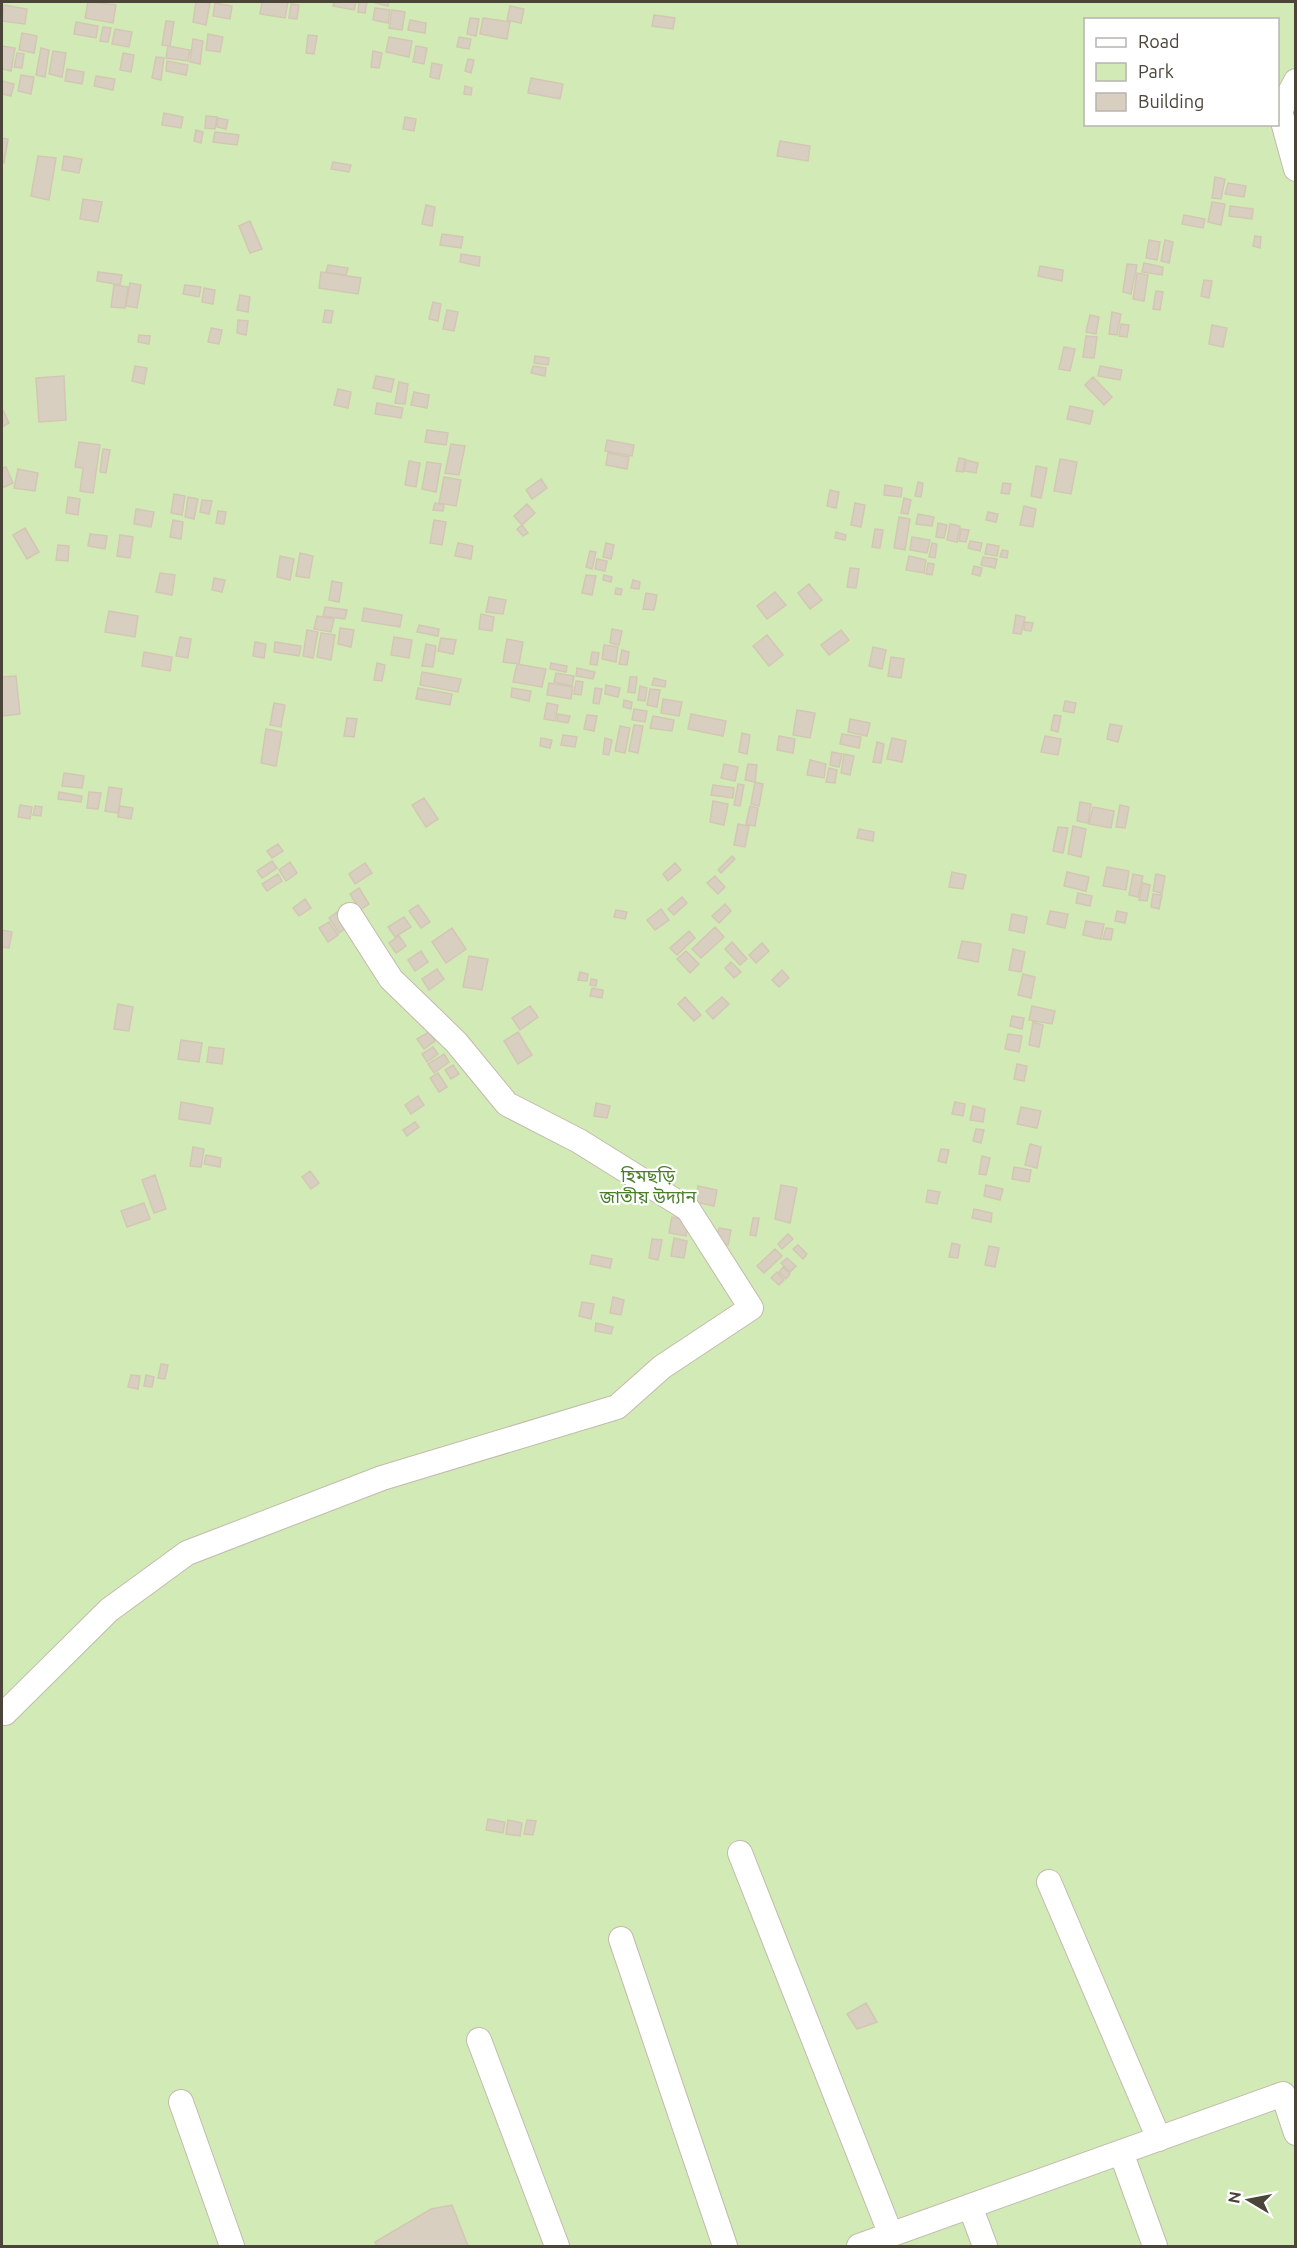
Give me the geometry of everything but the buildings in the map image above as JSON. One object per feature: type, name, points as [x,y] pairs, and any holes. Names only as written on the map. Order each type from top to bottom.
[{"type":"street","points":[[1296,81],[1280,111],[1296,169]]},
{"type":"street","points":[[5,1713],[109,1610],[187,1554],[382,1478],[617,1407],[662,1367],[751,1308],[688,1209],[579,1141],[507,1104],[456,1042],[392,979],[350,915]]},
{"type":"street","points":[[740,1854],[891,2235]]},
{"type":"street","points":[[1049,1882],[1159,2139]]},
{"type":"street","points":[[621,1939],[725,2247]]},
{"type":"street","points":[[479,2040],[557,2247]]},
{"type":"street","points":[[859,2247],[1283,2094],[1296,2133]]},
{"type":"street","points":[[181,2102],[232,2247]]},
{"type":"street","points":[[1121,2152],[1155,2247]]},
{"type":"street","points":[[970,2206],[985,2247]]},
{"type":"green space","name":"হিমছড়ি জাতীয় উদ্যান","points":[[2,2],[1295,2],[1295,2246],[2,2246]]}]
